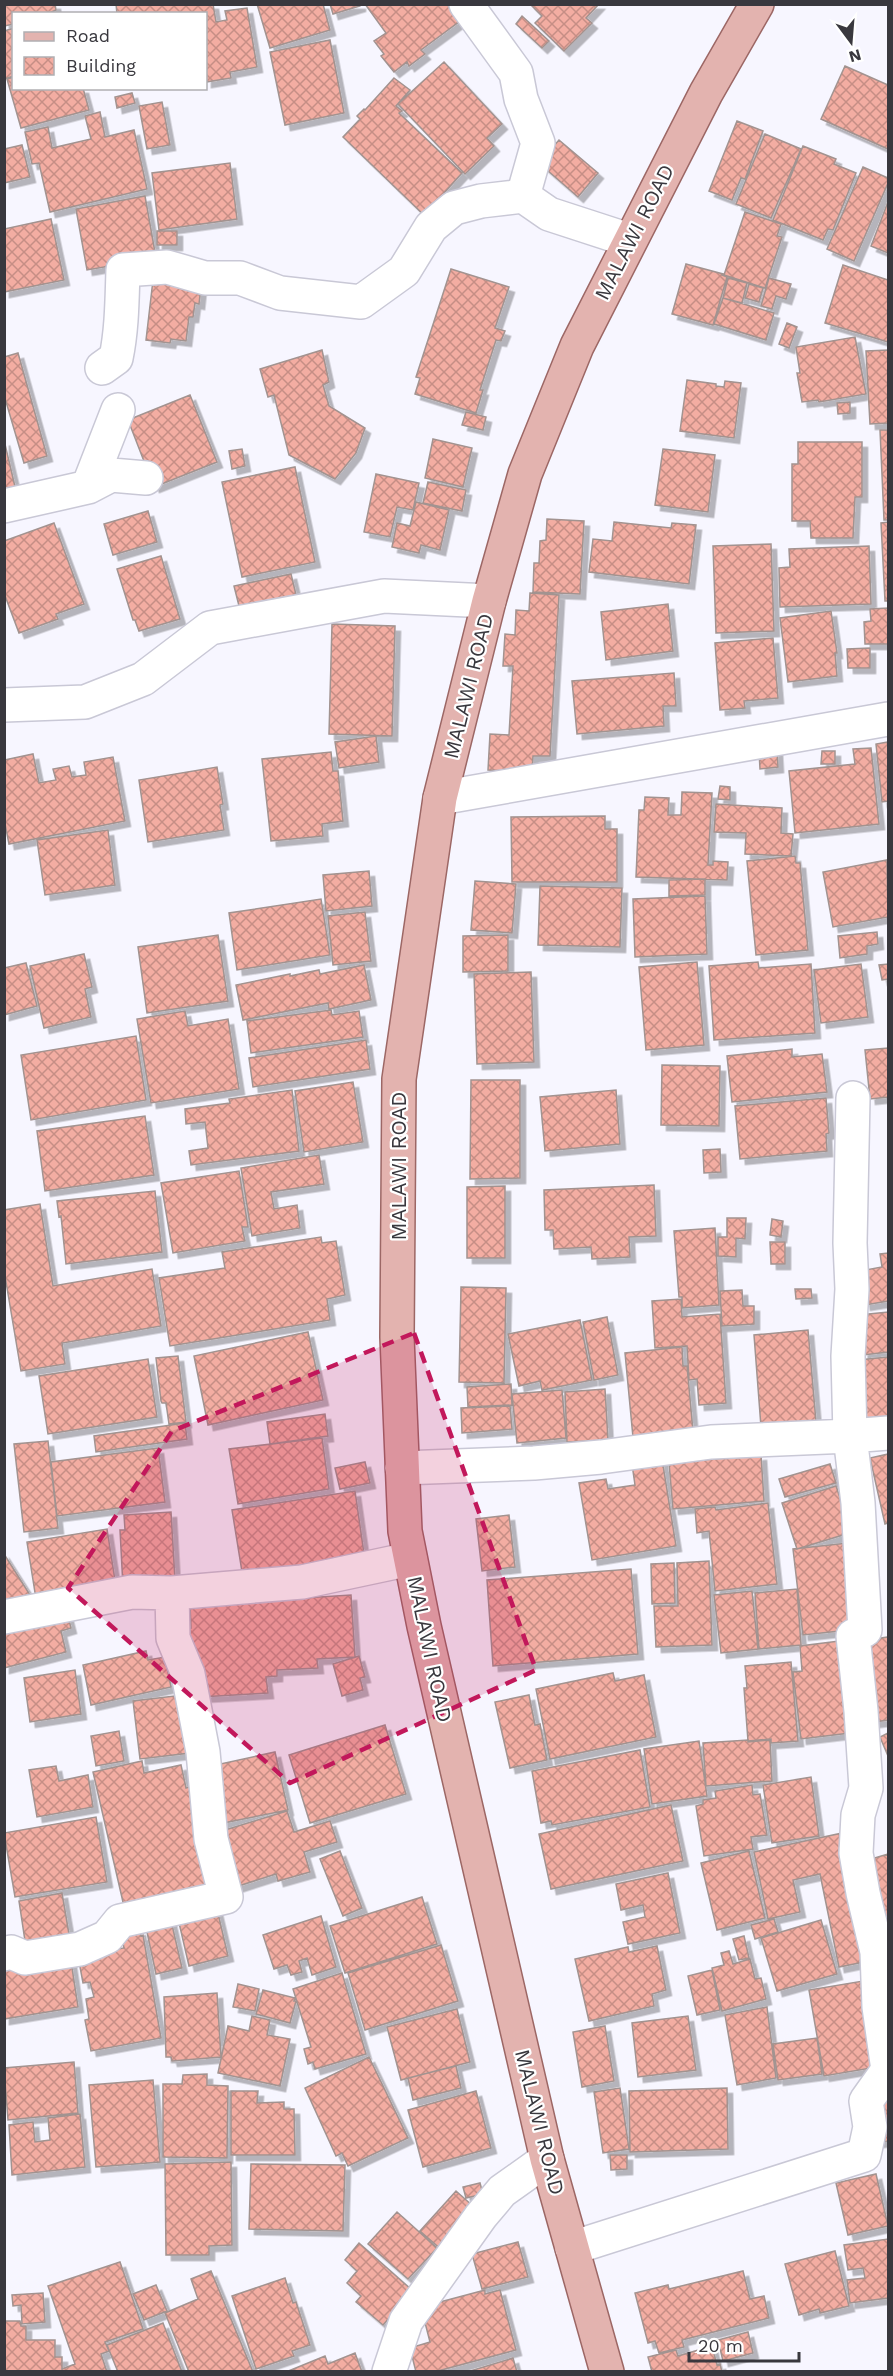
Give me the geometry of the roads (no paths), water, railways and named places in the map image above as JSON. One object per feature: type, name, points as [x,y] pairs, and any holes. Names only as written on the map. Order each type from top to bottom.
[{"type":"main road","name":"MALAWI ROAD","points":[[608,2372],[547,2159],[424,1626],[405,1531],[397,1337],[399,1079],[440,798],[489,601],[525,474],[577,346],[629,240],[706,93],[757,4]]},
{"type":"street","points":[[466,4],[516,73],[521,99],[538,143],[523,196]]},
{"type":"street","points":[[102,368],[116,358],[122,315],[123,270],[167,267],[205,278],[240,278],[280,293],[361,302],[404,271],[431,227],[454,208],[481,201],[523,196],[549,214],[629,240]]},
{"type":"street","points":[[88,487],[118,410]]},
{"type":"street","points":[[4,506],[88,487],[111,475],[146,478]]},
{"type":"street","points":[[4,705],[86,702],[143,679],[210,628],[384,596],[489,601]]},
{"type":"street","points":[[440,798],[888,719]]},
{"type":"street","points":[[572,2248],[864,2155],[870,2127],[866,2101],[888,2070],[879,2007],[877,1952],[856,1853],[858,1815],[866,1788],[853,1636],[865,1630],[858,1503],[850,1436],[848,1356],[852,1289],[850,1243],[854,1098]]},
{"type":"street","points":[[402,1468],[534,1463],[601,1457],[711,1442],[888,1433]]},
{"type":"street","points":[[4,1617],[132,1592],[172,1593],[302,1581],[410,1559]]},
{"type":"street","points":[[4,1954],[11,1952],[25,1958],[80,1949],[107,1937],[120,1921],[226,1897],[211,1839],[203,1752],[188,1674],[173,1638],[172,1593]]},
{"type":"street","points":[[389,2372],[406,2321],[481,2216],[502,2191],[547,2159]]}]
